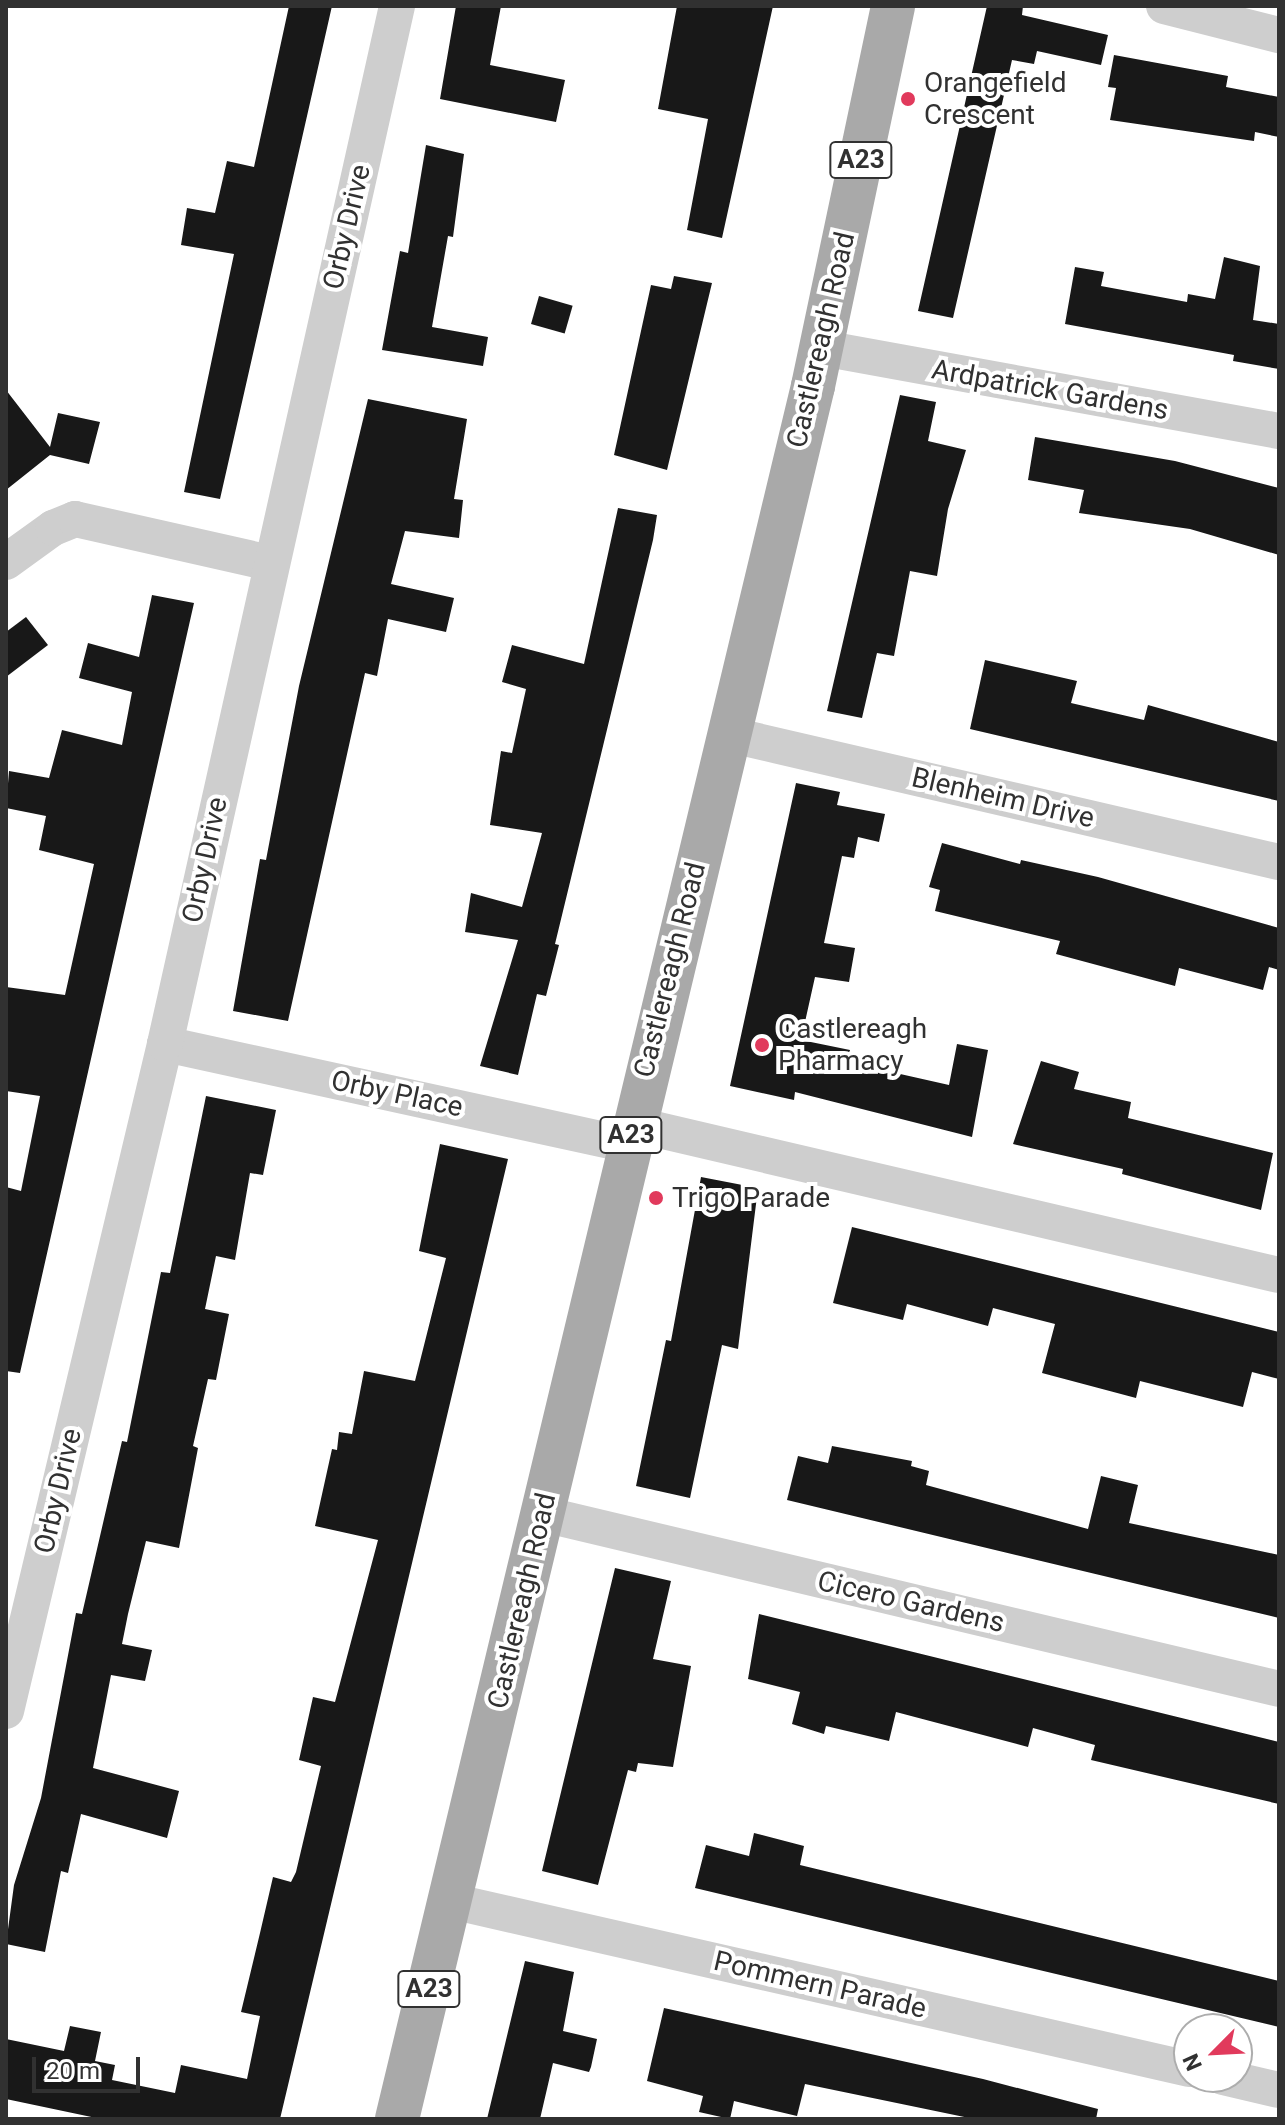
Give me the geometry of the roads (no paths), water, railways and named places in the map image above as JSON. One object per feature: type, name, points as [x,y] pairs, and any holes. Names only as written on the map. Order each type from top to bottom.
[{"type":"main road","name":"Castlereagh Road","points":[[397,2119],[822,348],[893,6]]},
{"type":"street","name":"Orby Drive","points":[[6,1711],[165,1044],[270,563],[397,6]]},
{"type":"street","points":[[1164,6],[1279,35]]},
{"type":"street","name":"Ardpatrick Gardens","points":[[822,348],[1279,431]]},
{"type":"street","points":[[6,562],[53,528],[75,519],[270,563]]},
{"type":"street","name":"Blenheim Drive","points":[[727,734],[1279,862]]},
{"type":"street","name":"Orby Place","points":[[165,1044],[631,1134]]},
{"type":"street","points":[[631,1134],[1279,1275]]},
{"type":"street","name":"Cicero Gardens","points":[[543,1514],[1279,1689]]},
{"type":"street","name":"Pommern Parade","points":[[451,1901],[1173,2065]]},
{"type":"street","points":[[1253,2084],[1279,2090]]},
{"type":"place","name":"Orangefield Crescent","points":[[908,99]]},
{"type":"place","name":"Castlereagh Pharmacy","points":[[762,1045]]},
{"type":"place","name":"Trigo Parade","points":[[656,1198]]}]
